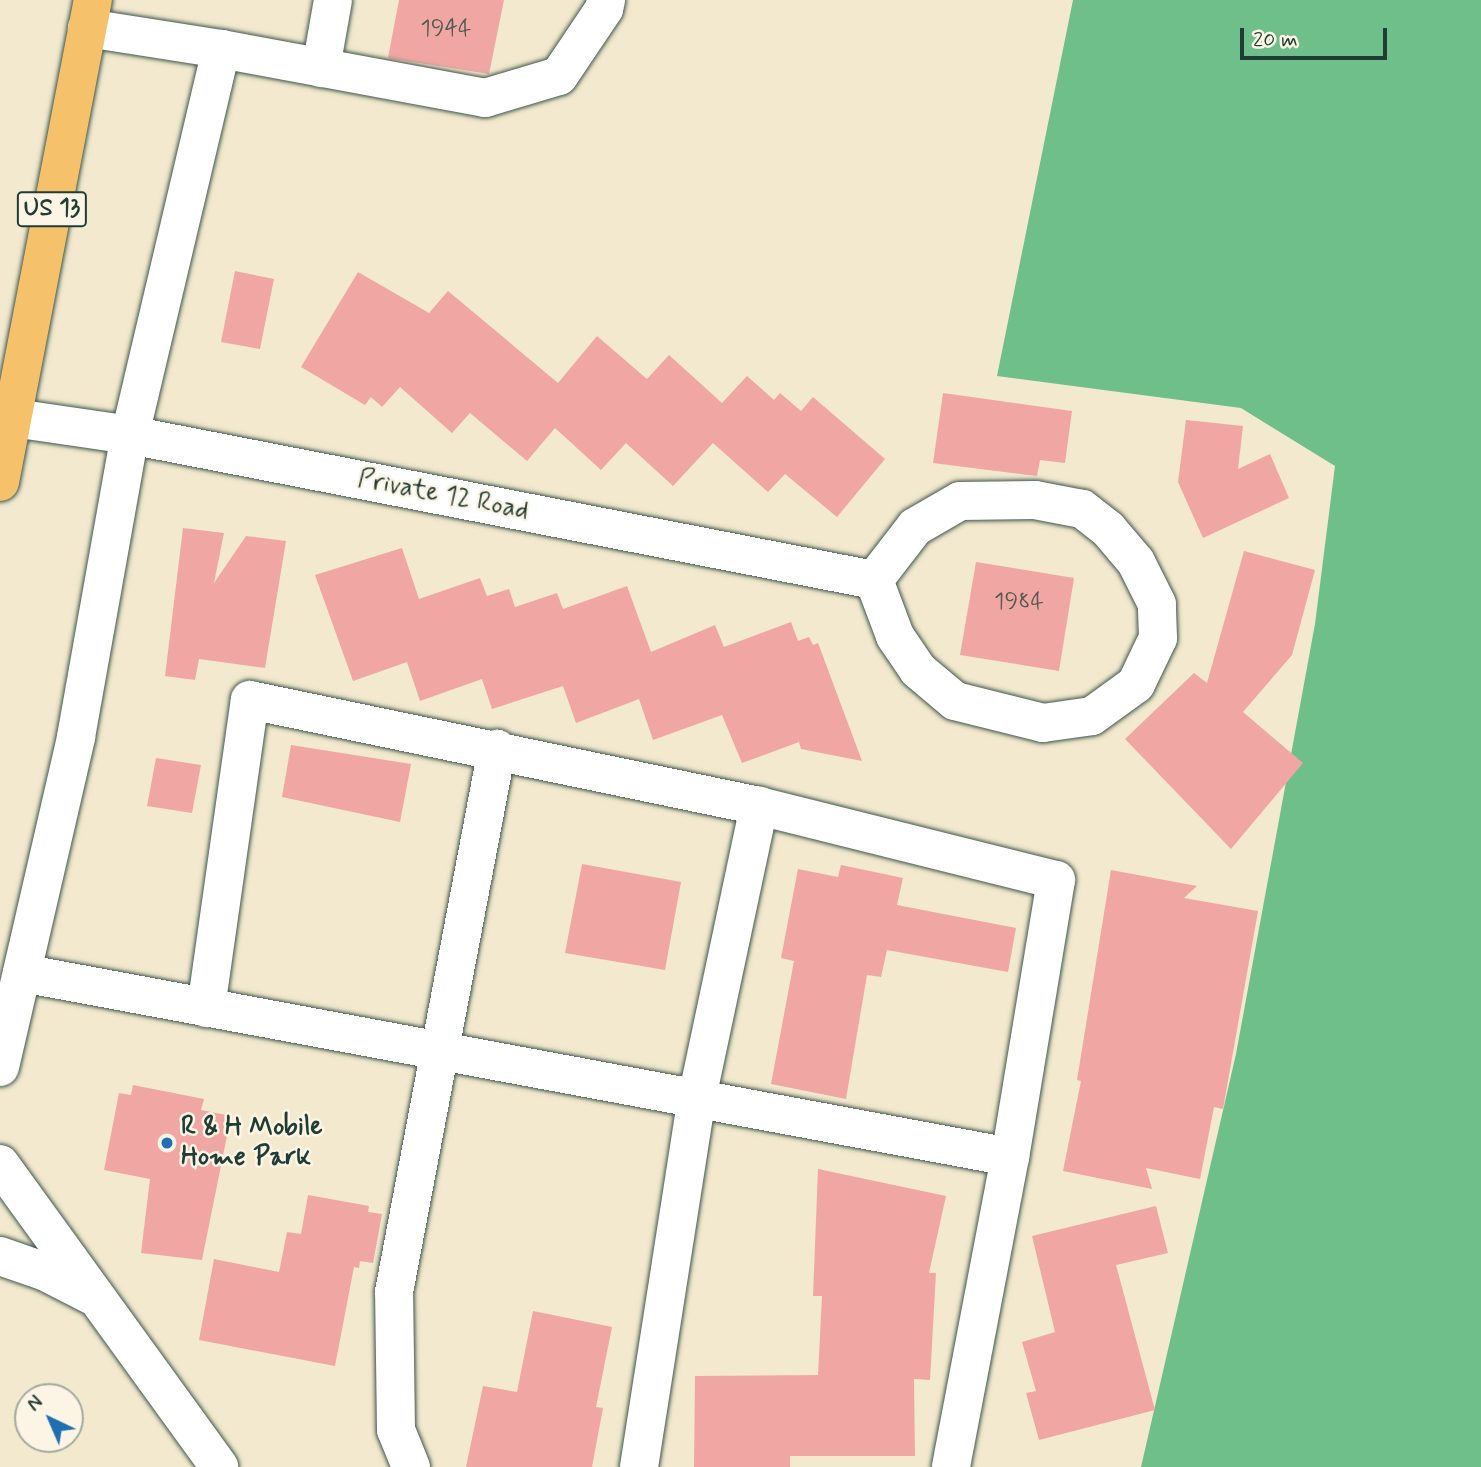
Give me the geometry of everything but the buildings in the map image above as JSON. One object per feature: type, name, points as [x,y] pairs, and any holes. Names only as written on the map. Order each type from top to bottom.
[{"type":"main road","name":"US 13","points":[[0,482],[6,417],[90,14]]},
{"type":"street","points":[[321,68],[333,0]]},
{"type":"street","points":[[90,14],[220,49],[485,98],[559,76],[604,9],[606,0]]},
{"type":"street","points":[[0,1067],[76,737],[130,435],[220,49]]},
{"type":"street","name":"Private 12 Road","points":[[6,417],[130,435],[874,580]]},
{"type":"street","points":[[1035,500],[1082,509],[1108,529],[1136,562],[1157,604],[1158,638],[1136,684],[1092,716],[1043,723],[955,701],[918,670],[895,636],[874,580],[915,527],[960,501],[1035,500]]},
{"type":"street","points":[[206,1008],[250,700],[759,806],[1056,880],[1010,1157],[951,1467]]},
{"type":"street","points":[[411,1467],[396,1430],[394,1292],[497,750]]},
{"type":"street","points":[[639,1467],[697,1098],[759,806]]},
{"type":"street","points":[[22,973],[1010,1157]]},
{"type":"street","points":[[0,1164],[219,1467]]},
{"type":"street","points":[[0,1256],[46,1272],[97,1297]]},
{"type":"green space","points":[[1073,0],[1481,0],[1481,1467],[1141,1467],[1236,1054],[1315,624],[1335,466],[1241,408],[997,376]]},
{"type":"place","name":"R & H Mobile Home Park","points":[[167,1143]]}]
